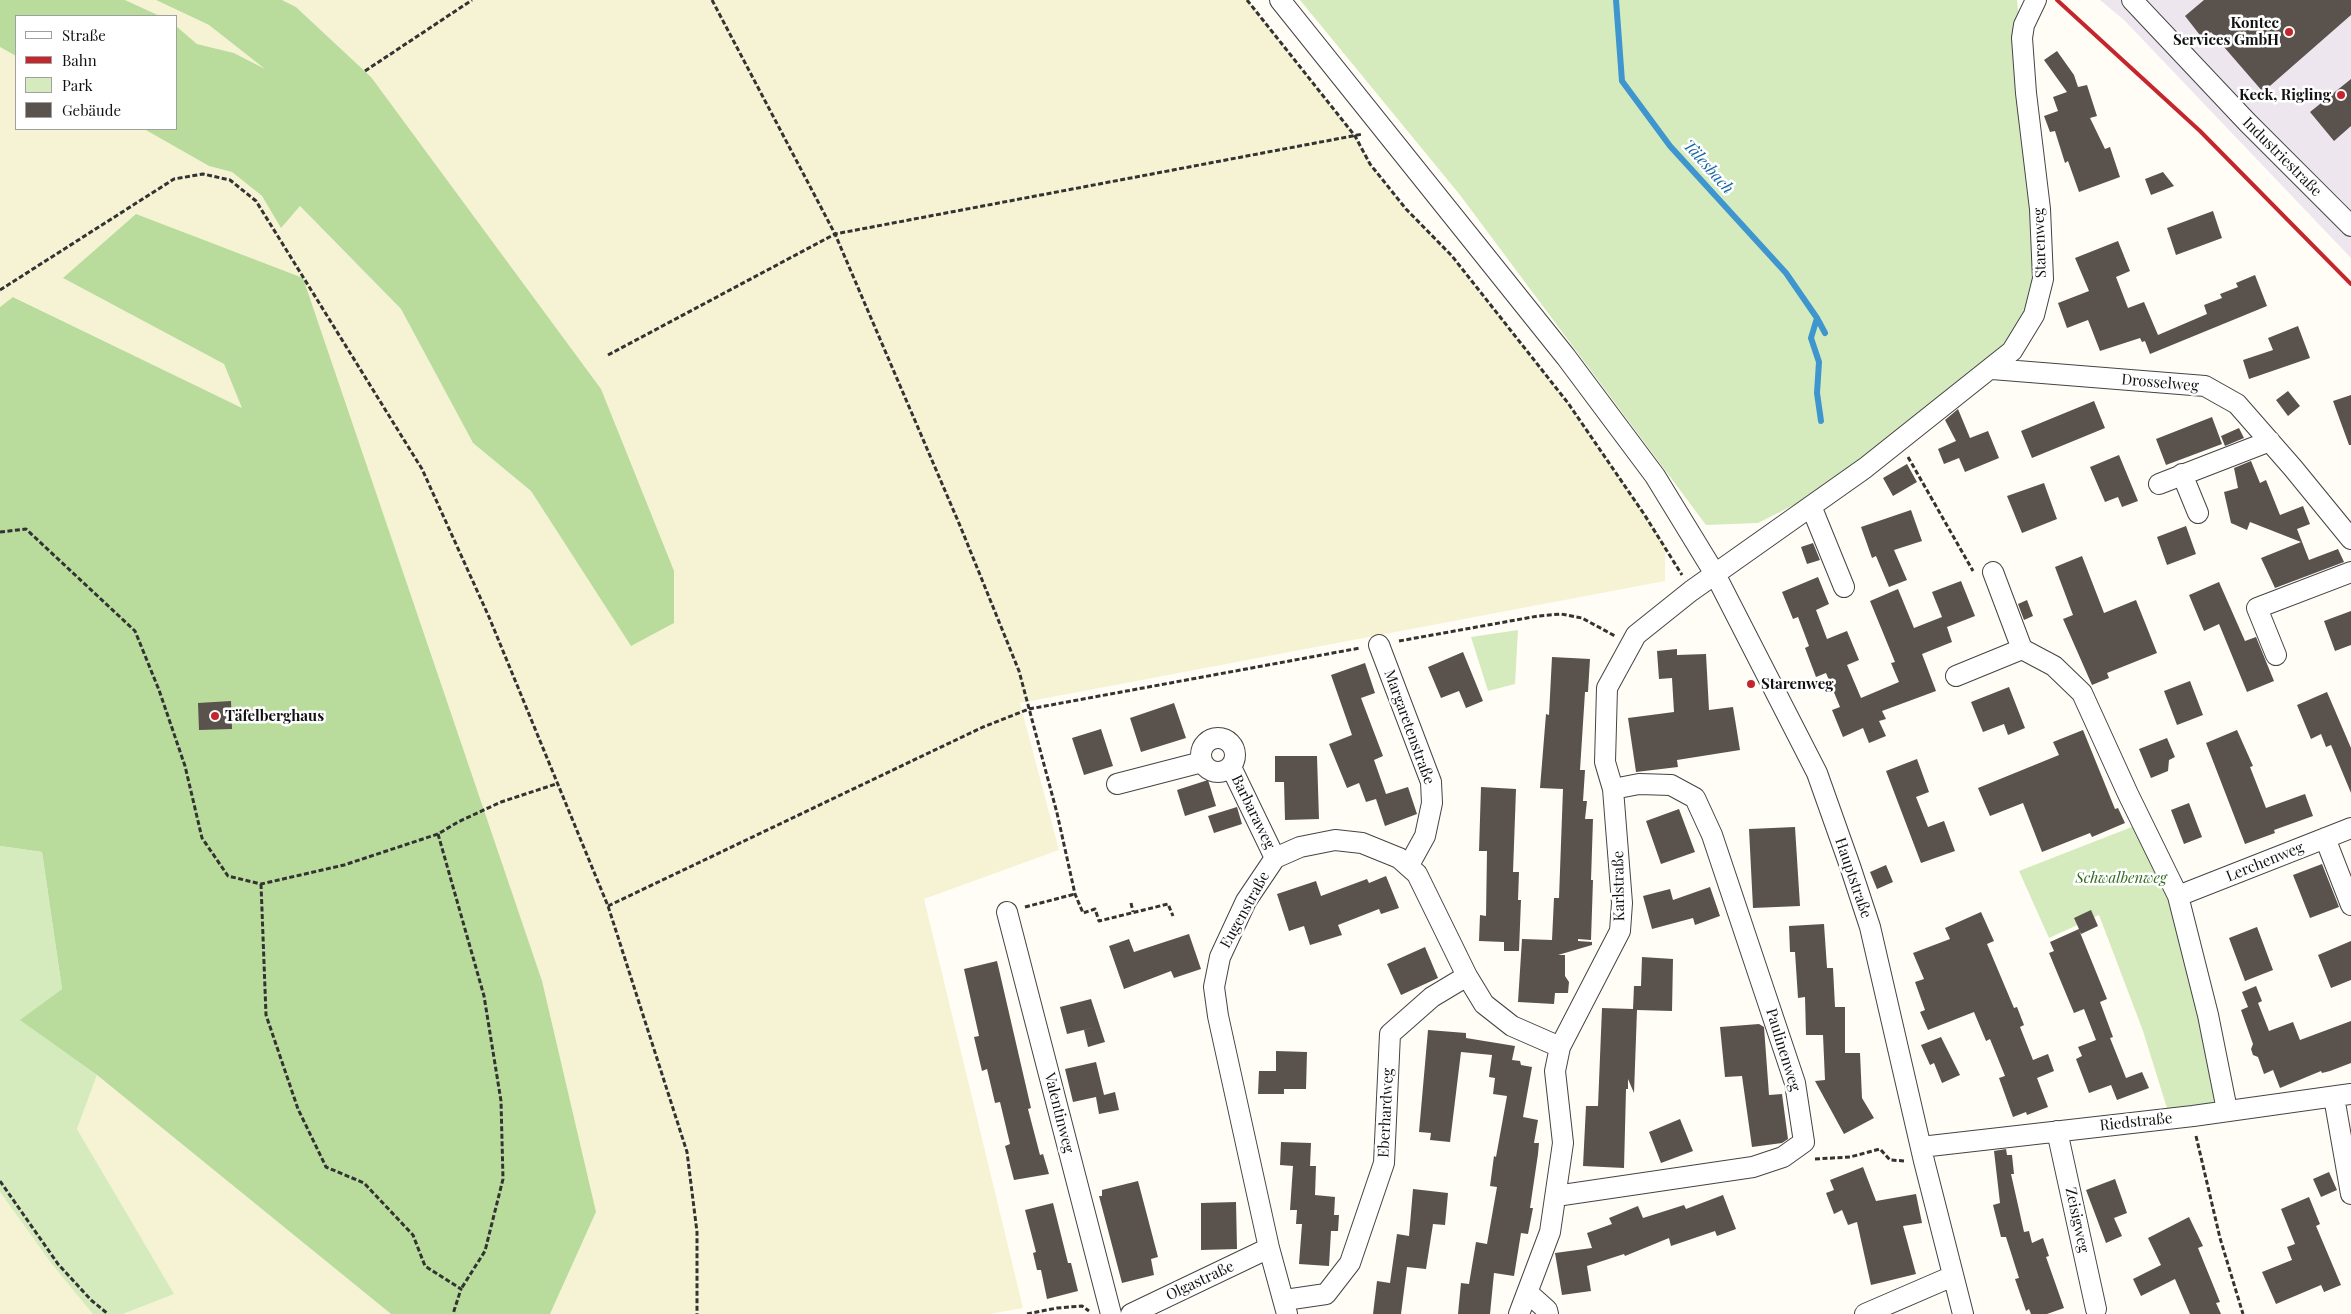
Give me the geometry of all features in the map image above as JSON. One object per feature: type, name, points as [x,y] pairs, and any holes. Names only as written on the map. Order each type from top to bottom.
[{"type":"street","name":"Hauptstraße","points":[[1280,0],[1566,357],[1655,476],[1715,574],[1816,773],[1870,928],[1963,1314]]},
{"type":"street","name":"Starenweg","points":[[1715,574],[1899,442],[1992,369],[2012,351],[2034,314],[2043,279],[2040,209],[2026,93],[2022,38],[2024,25],[2036,0]]},
{"type":"street","name":"Industriestraße","points":[[2132,0],[2247,122],[2351,226]]},
{"type":"street","name":"Drosselweg","points":[[1992,369],[2205,386],[2237,404],[2351,539]]},
{"type":"street","points":[[2159,484],[2270,441]]},
{"type":"street","points":[[2182,474],[2198,513]]},
{"type":"street","points":[[1811,506],[1844,587]]},
{"type":"street","points":[[2276,656],[2257,608],[2351,572]]},
{"type":"street","name":"Karlstraße","points":[[1519,1314],[1550,1232],[1556,1196],[1563,1143],[1555,1071],[1560,1047],[1620,930],[1622,903],[1614,789],[1605,762],[1607,688],[1636,635],[1715,574]]},
{"type":"street","points":[[1984,574],[2022,649],[2054,666],[2082,693],[2128,794],[2178,896],[2204,998],[2227,1110]]},
{"type":"street","name":"Margaretenstraße","points":[[1379,645],[1431,782],[1432,803],[1425,836],[1409,865]]},
{"type":"street","points":[[1956,676],[2022,649]]},
{"type":"street","name":"Barbaraweg","points":[[1213,738],[1224,738],[1229,741],[1235,751],[1230,767],[1221,772],[1210,770],[1202,762],[1201,750],[1213,738]]},
{"type":"street","points":[[1118,784],[1202,762]]},
{"type":"street","name":"Barbaraweg","points":[[1230,767],[1275,858]]},
{"type":"street","name":"Paulinenweg","points":[[1614,789],[1638,784],[1671,785],[1695,798],[1712,835],[1795,1083],[1802,1118],[1804,1142]]},
{"type":"street","name":"Lerchenweg","points":[[2178,896],[2351,828]]},
{"type":"street","points":[[2325,838],[2351,905]]},
{"type":"street","name":"Eugenstraße","points":[[1286,1307],[1270,1248],[1218,1016],[1214,986],[1220,956],[1246,902],[1275,858],[1300,847],[1335,840],[1362,843],[1399,858],[1417,874],[1467,976],[1484,1004],[1512,1026],[1560,1047]]},
{"type":"street","name":"Valentinweg","points":[[1007,912],[1111,1314]]},
{"type":"street","name":"Eberhardweg","points":[[1286,1307],[1326,1294],[1350,1263],[1384,1163],[1390,1034],[1432,998],[1467,976]]},
{"type":"street","points":[[2343,1095],[2351,1194]]},
{"type":"street","name":"Riedstraße","points":[[1923,1154],[2057,1131],[2193,1116],[2343,1095]]},
{"type":"street","name":"Zeisigweg","points":[[2057,1131],[2096,1309]]},
{"type":"street","points":[[1556,1196],[1753,1167],[1783,1158],[1804,1142]]},
{"type":"street","name":"Olgastraße","points":[[1131,1314],[1270,1248]]},
{"type":"street","points":[[1865,1314],[1953,1276]]},
{"type":"street","points":[[1528,1293],[1547,1310],[1548,1314]]},
{"type":"path","points":[[365,71],[472,0]]},
{"type":"path","points":[[712,0],[835,234],[961,528],[1019,671],[1057,813],[1075,894],[1083,913],[1095,909],[1099,921],[1168,904],[1173,916]]},
{"type":"path","points":[[1247,0],[1355,136],[1370,164],[1406,209],[1452,256],[1568,403],[1644,514],[1691,591]]},
{"type":"path","points":[[608,355],[835,234],[1355,136]]},
{"type":"path","points":[[0,290],[174,179],[203,174],[230,180],[256,201],[422,469],[489,617],[556,784],[608,906],[687,1152],[697,1232],[697,1314]]},
{"type":"path","points":[[1899,442],[1964,554],[1984,574]]},
{"type":"path","points":[[0,532],[26,529],[135,631],[159,690],[185,766],[202,838],[228,876],[261,884],[344,865],[438,834],[458,822],[501,802],[556,784]]},
{"type":"path","points":[[608,906],[983,727],[1029,710],[1538,616],[1561,614],[1582,618],[1631,644]]},
{"type":"path","points":[[438,834],[484,996],[501,1101],[503,1179],[485,1251],[461,1290],[453,1314]]},
{"type":"path","points":[[261,884],[266,1015],[298,1109],[326,1167],[364,1183],[414,1235],[426,1266],[461,1290]]},
{"type":"path","points":[[1041,902],[1075,894]]},
{"type":"path","points":[[1131,903],[1133,912]]},
{"type":"path","points":[[2193,1116],[2198,1149],[2243,1314]]},
{"type":"path","points":[[1804,1142],[1816,1160],[1850,1157],[1880,1149],[1890,1160],[1923,1154]]},
{"type":"path","points":[[0,1181],[58,1264],[91,1300],[108,1314]]},
{"type":"path","points":[[1027,1314],[1082,1306],[1089,1311]]},
{"type":"shaded area","points":[[125,0],[156,0],[209,25],[268,71],[234,53],[197,44],[178,28],[178,15],[158,15]]},
{"type":"shaded area","points":[[282,0],[1247,0],[1355,136],[1370,164],[1406,209],[1452,256],[1568,403],[1665,544],[1665,581],[1020,703],[1059,850],[924,899],[1023,1308],[990,1314],[550,1314],[596,1212],[303,279],[63,278],[224,364],[243,409],[14,297],[0,307],[0,47],[15,55],[15,130],[146,130],[209,166],[232,172],[262,196],[281,227],[300,206],[401,309],[473,443],[531,491],[631,645],[371,77],[296,7]]},
{"type":"shaded area","points":[[2100,0],[2351,0],[2351,258],[2124,20]]},
{"type":"shaded area","points":[[97,1075],[391,1314],[123,1314],[173,1294],[77,1129]]},
{"type":"shaded area","points":[[0,1192],[51,1263],[100,1314],[0,1314]]},
{"type":"green space","points":[[0,0],[125,0],[158,15],[15,15],[15,55],[0,47]]},
{"type":"green space","points":[[156,0],[282,0],[296,7],[371,77],[601,389],[674,571],[674,623],[631,646],[531,491],[473,443],[401,309],[300,206],[281,228],[262,196],[232,172],[209,166],[146,130],[178,130],[178,28],[197,44],[234,53],[265,69],[209,25]]},
{"type":"green space","points":[[1300,0],[2017,0],[2027,93],[2035,318],[1873,465],[1758,523],[1706,525],[1460,195]]},
{"type":"green space","points":[[136,214],[303,278],[542,981],[596,1212],[550,1314],[391,1314],[97,1075],[20,1020],[62,989],[42,852],[0,846],[0,307],[13,297],[242,408],[224,364],[63,278]]},
{"type":"green space","points":[[1518,630],[1515,684],[1488,691],[1471,637]]},
{"type":"green space","name":"Schwalbenweg","points":[[2142,823],[2178,896],[2227,1110],[2170,1118],[2143,1031],[2099,915],[2049,938],[2019,871]]},
{"type":"green space","points":[[0,846],[42,852],[62,989],[21,1020],[97,1075],[77,1129],[174,1294],[123,1314],[93,1314],[51,1263],[0,1192]]},
{"type":"building","name":"Kontec Services GmbH","points":[[2204,0],[2351,0],[2351,15],[2263,92],[2211,32],[2203,39],[2185,16]]},
{"type":"building","points":[[2057,51],[2074,75],[2078,87],[2087,85],[2097,116],[2090,118],[2105,149],[2110,147],[2120,177],[2079,192],[2068,161],[2065,163],[2055,131],[2050,132],[2044,116],[2058,111],[2053,97],[2067,92],[2044,60]]},
{"type":"building","name":"Keck, Rigling","points":[[2351,79],[2351,126],[2334,141],[2310,112]]},
{"type":"building","points":[[2163,172],[2174,186],[2151,195],[2145,179]]},
{"type":"building","points":[[2213,211],[2222,238],[2176,255],[2167,228]]},
{"type":"building","points":[[2118,241],[2130,271],[2116,277],[2128,308],[2144,302],[2158,335],[2207,314],[2204,305],[2222,298],[2220,294],[2238,287],[2236,283],[2255,275],[2267,306],[2150,354],[2145,341],[2142,342],[2140,338],[2100,351],[2088,320],[2067,328],[2058,303],[2089,291],[2075,258]]},
{"type":"building","points":[[2298,326],[2310,358],[2249,379],[2243,360],[2273,350],[2268,338]]},
{"type":"building","points":[[2288,391],[2300,406],[2288,416],[2276,400]]},
{"type":"building","points":[[2351,395],[2351,445],[2349,445],[2333,401]]},
{"type":"building","points":[[2094,401],[2105,428],[2032,458],[2021,431]]},
{"type":"building","points":[[1958,409],[1970,438],[1988,431],[1999,458],[1965,472],[1959,458],[1944,464],[1938,449],[1956,441],[1945,420]]},
{"type":"building","points":[[2212,417],[2222,444],[2166,465],[2156,439]]},
{"type":"building","points":[[2239,428],[2244,438],[2225,446],[2221,436]]},
{"type":"building","points":[[2119,455],[2138,501],[2122,507],[2118,497],[2105,502],[2090,467]]},
{"type":"building","points":[[2251,461],[2260,483],[2266,480],[2280,515],[2303,506],[2310,524],[2297,529],[2309,560],[2338,549],[2344,562],[2275,588],[2261,558],[2301,542],[2250,522],[2247,530],[2231,523],[2224,492],[2238,488],[2234,468]]},
{"type":"building","points":[[1907,464],[1917,482],[1893,496],[1883,478]]},
{"type":"building","points":[[2044,483],[2057,519],[2022,533],[2007,496]]},
{"type":"building","points":[[1911,510],[1922,541],[1894,550],[1907,580],[1889,587],[1876,556],[1872,558],[1861,527]]},
{"type":"building","points":[[2186,526],[2196,554],[2167,565],[2157,537]]},
{"type":"building","points":[[1813,543],[1820,560],[1807,564],[1801,547]]},
{"type":"building","points":[[2082,556],[2104,613],[2136,600],[2157,653],[2107,673],[2109,678],[2092,685],[2063,619],[2073,615],[2055,567]]},
{"type":"building","points":[[1818,577],[1829,604],[1816,610],[1827,639],[1847,631],[1859,660],[1847,665],[1861,698],[1899,682],[1891,663],[1895,662],[1870,601],[1898,589],[1914,628],[1942,617],[1932,592],[1961,581],[1975,616],[1947,627],[1952,642],[1922,654],[1936,691],[1882,711],[1886,719],[1879,721],[1886,736],[1869,743],[1863,728],[1843,737],[1832,710],[1840,707],[1826,673],[1816,677],[1805,648],[1809,646],[1798,617],[1793,619],[1782,592]]},
{"type":"building","points":[[2219,582],[2245,641],[2256,637],[2274,681],[2247,692],[2219,624],[2204,631],[2189,595]]},
{"type":"building","points":[[2027,600],[2033,616],[2024,620],[2018,604]]},
{"type":"building","points":[[2351,611],[2351,645],[2335,651],[2324,621]]},
{"type":"building","points":[[1677,649],[1677,655],[1706,654],[1709,710],[1733,707],[1740,750],[1677,760],[1678,767],[1636,772],[1628,718],[1674,712],[1672,678],[1659,679],[1657,651]]},
{"type":"building","points":[[1463,652],[1483,701],[1466,708],[1459,691],[1441,698],[1428,667]]},
{"type":"building","points":[[1552,657],[1590,659],[1588,692],[1585,692],[1580,770],[1585,770],[1583,801],[1587,801],[1585,819],[1593,819],[1591,940],[1578,939],[1578,941],[1592,942],[1592,945],[1558,955],[1565,955],[1565,976],[1569,982],[1568,993],[1555,993],[1554,1004],[1518,1002],[1522,939],[1552,940],[1554,898],[1559,898],[1563,789],[1540,788],[1546,714],[1549,715]]},
{"type":"building","points":[[1365,663],[1375,693],[1361,698],[1383,756],[1374,760],[1386,794],[1408,787],[1417,814],[1385,826],[1376,799],[1366,802],[1359,783],[1347,788],[1329,744],[1352,735],[1331,675]]},
{"type":"building","points":[[2190,681],[2203,715],[2177,725],[2164,691]]},
{"type":"building","points":[[2009,687],[2025,728],[2008,735],[2004,724],[1983,732],[1971,702]]},
{"type":"building","points":[[2327,692],[2351,748],[2351,793],[2331,745],[2326,747],[2321,734],[2311,739],[2297,705]]},
{"type":"building","name":"Täfelberghaus","points":[[231,701],[232,729],[199,730],[198,703]]},
{"type":"building","points":[[1174,703],[1186,738],[1141,752],[1130,718]]},
{"type":"building","points":[[1101,729],[1113,766],[1084,775],[1072,738]]},
{"type":"building","points":[[2083,730],[2115,809],[2118,808],[2125,823],[2092,837],[2090,833],[2042,852],[2023,803],[1990,816],[1978,788],[2059,755],[2053,742]]},
{"type":"building","points":[[2237,730],[2253,766],[2250,767],[2266,808],[2305,794],[2313,816],[2274,830],[2275,833],[2245,844],[2206,743]]},
{"type":"building","points":[[2167,738],[2175,757],[2169,760],[2168,771],[2151,778],[2139,749]]},
{"type":"building","points":[[1275,756],[1317,756],[1319,819],[1285,820],[1284,782],[1275,782]]},
{"type":"building","points":[[1917,759],[1929,792],[1916,797],[1928,827],[1944,821],[1955,851],[1921,863],[1886,771]]},
{"type":"building","points":[[1208,780],[1216,806],[1185,816],[1177,790]]},
{"type":"building","points":[[1481,787],[1516,789],[1513,872],[1519,872],[1518,900],[1521,900],[1519,951],[1504,951],[1504,942],[1479,941],[1480,915],[1486,916],[1487,851],[1479,851]]},
{"type":"building","points":[[2189,803],[2202,837],[2184,844],[2171,810]]},
{"type":"building","points":[[1237,807],[1242,824],[1214,833],[1208,816]]},
{"type":"building","points":[[1679,809],[1695,852],[1661,864],[1646,821]]},
{"type":"building","points":[[1795,827],[1800,906],[1753,908],[1749,829]]},
{"type":"building","points":[[2322,864],[2339,907],[2310,918],[2293,875]]},
{"type":"building","points":[[1886,865],[1893,882],[1877,889],[1870,872]]},
{"type":"building","points":[[1386,876],[1399,908],[1381,914],[1379,909],[1338,925],[1342,935],[1310,945],[1304,926],[1289,931],[1277,894],[1316,881],[1321,896],[1367,879],[1369,883]]},
{"type":"building","points":[[1710,887],[1720,916],[1695,925],[1693,918],[1652,929],[1643,896],[1670,889],[1673,900]]},
{"type":"building","points":[[2091,910],[2098,926],[2081,934],[2079,930],[2107,999],[2100,1002],[2113,1037],[2110,1038],[2126,1078],[2142,1072],[2149,1088],[2117,1100],[2111,1085],[2089,1093],[2076,1059],[2082,1056],[2078,1047],[2096,1040],[2084,1009],[2074,1013],[2049,953],[2054,951],[2050,942],[2079,929],[2074,918]]},
{"type":"building","points":[[1981,912],[1994,941],[1987,944],[2014,1008],[2017,1007],[2024,1025],[2020,1027],[2033,1060],[2048,1054],[2054,1071],[2037,1078],[2048,1107],[2027,1115],[2026,1112],[2013,1117],[1999,1078],[2005,1076],[1990,1039],[1986,1041],[1974,1012],[1928,1030],[1920,1012],[1925,1010],[1915,982],[1924,979],[1913,953],[1950,939],[1945,928]]},
{"type":"building","points":[[1824,924],[1827,968],[1833,968],[1835,1007],[1845,1007],[1845,1053],[1860,1053],[1862,1098],[1874,1118],[1844,1134],[1815,1081],[1825,1080],[1823,1035],[1806,1035],[1805,997],[1798,998],[1795,952],[1790,952],[1789,926]]},
{"type":"building","points":[[2257,927],[2273,970],[2245,981],[2229,938]]},
{"type":"building","points":[[1189,934],[1201,969],[1174,978],[1171,971],[1124,989],[1109,946],[1129,939],[1134,952]]},
{"type":"building","points":[[2351,941],[2351,980],[2331,988],[2318,955]]},
{"type":"building","points":[[1425,947],[1438,978],[1401,995],[1387,964]]},
{"type":"building","points":[[1642,957],[1673,959],[1672,1011],[1637,1010],[1634,1093],[1628,1079],[1628,1089],[1626,1089],[1624,1168],[1583,1166],[1586,1106],[1598,1106],[1602,1008],[1633,1009],[1634,986],[1641,986]]},
{"type":"building","points":[[997,961],[1031,1108],[1028,1109],[1040,1155],[1043,1154],[1049,1174],[1014,1180],[1005,1146],[1010,1144],[1000,1102],[995,1103],[987,1069],[982,1071],[974,1037],[979,1036],[964,969]]},
{"type":"building","points":[[2256,986],[2262,1001],[2258,1003],[2269,1031],[2293,1022],[2300,1040],[2351,1021],[2351,1063],[2330,1071],[2322,1073],[2321,1071],[2280,1088],[2273,1070],[2264,1074],[2258,1057],[2253,1055],[2251,1049],[2253,1044],[2241,1010],[2248,1007],[2242,992]]},
{"type":"building","points":[[1091,999],[1105,1042],[1088,1047],[1084,1030],[1096,1027],[1067,1034],[1060,1007]]},
{"type":"building","points":[[1759,1024],[1764,1027],[1769,1095],[1782,1094],[1788,1139],[1782,1143],[1752,1147],[1742,1076],[1725,1077],[1720,1027]]},
{"type":"building","points":[[1428,1030],[1466,1033],[1466,1038],[1515,1046],[1512,1060],[1520,1061],[1521,1065],[1532,1067],[1523,1117],[1538,1120],[1534,1143],[1539,1143],[1538,1154],[1530,1208],[1533,1208],[1528,1234],[1521,1233],[1514,1276],[1494,1273],[1490,1314],[1458,1314],[1461,1283],[1469,1284],[1476,1242],[1487,1244],[1497,1187],[1490,1186],[1494,1156],[1496,1157],[1507,1096],[1493,1094],[1495,1078],[1489,1077],[1492,1055],[1461,1052],[1450,1142],[1430,1140],[1431,1133],[1419,1132]]},
{"type":"building","points":[[1941,1037],[1960,1075],[1942,1083],[1934,1063],[1930,1065],[1921,1045]]},
{"type":"building","points":[[1276,1051],[1307,1052],[1306,1089],[1284,1089],[1284,1094],[1258,1094],[1259,1071],[1276,1071]]},
{"type":"building","points":[[1096,1062],[1104,1095],[1115,1092],[1119,1110],[1099,1114],[1096,1097],[1073,1102],[1065,1069]]},
{"type":"building","points":[[1680,1119],[1693,1151],[1661,1163],[1649,1132]]},
{"type":"building","points":[[1281,1142],[1311,1143],[1310,1166],[1316,1166],[1315,1195],[1335,1197],[1334,1215],[1339,1215],[1338,1231],[1331,1231],[1329,1266],[1299,1264],[1302,1224],[1296,1224],[1297,1210],[1290,1210],[1293,1166],[1280,1165]]},
{"type":"building","points":[[2006,1149],[2007,1155],[2012,1155],[2014,1174],[2011,1174],[2024,1232],[2029,1231],[2032,1243],[2043,1238],[2049,1256],[2046,1257],[2064,1308],[2047,1314],[2031,1314],[2029,1309],[2026,1311],[2015,1279],[2019,1278],[2006,1237],[2001,1237],[1993,1205],[2000,1203],[1994,1151]]},
{"type":"building","points":[[1863,1167],[1876,1201],[1916,1194],[1922,1223],[1903,1226],[1916,1274],[1871,1285],[1857,1222],[1848,1225],[1842,1210],[1834,1214],[1826,1193],[1834,1190],[1830,1180]]},
{"type":"building","points":[[2329,1172],[2337,1190],[2321,1197],[2313,1179]]},
{"type":"building","points":[[2115,1179],[2127,1213],[2114,1218],[2122,1236],[2106,1243],[2086,1190]]},
{"type":"building","points":[[1138,1181],[1158,1257],[1151,1259],[1154,1275],[1122,1283],[1099,1196],[1102,1196],[1102,1190]]},
{"type":"building","points":[[1413,1189],[1448,1193],[1445,1225],[1433,1224],[1426,1269],[1407,1267],[1401,1314],[1373,1314],[1377,1281],[1390,1283],[1397,1234],[1409,1236]]},
{"type":"building","points":[[1723,1195],[1736,1229],[1717,1236],[1715,1231],[1671,1246],[1669,1238],[1625,1256],[1624,1254],[1587,1266],[1591,1291],[1562,1295],[1555,1253],[1592,1248],[1587,1233],[1612,1224],[1609,1218],[1638,1206],[1643,1218],[1684,1205],[1686,1209]]},
{"type":"building","points":[[2309,1197],[2320,1224],[2316,1226],[2341,1285],[2324,1292],[2321,1285],[2276,1304],[2262,1272],[2292,1260],[2287,1247],[2295,1244],[2281,1209]]},
{"type":"building","points":[[1236,1202],[1237,1249],[1201,1250],[1201,1203]]},
{"type":"building","points":[[1053,1203],[1068,1263],[1071,1263],[1078,1291],[1047,1299],[1041,1270],[1037,1270],[1033,1253],[1036,1252],[1025,1210]]},
{"type":"building","points":[[2189,1217],[2203,1246],[2198,1248],[2220,1302],[2216,1303],[2221,1314],[2190,1314],[2175,1279],[2141,1296],[2133,1279],[2161,1265],[2148,1238]]},
{"type":"waterway","name":"Tälesbach","points":[[1616,0],[1622,81],[1670,146],[1786,273],[1825,333]]},
{"type":"waterway","points":[[1817,318],[1811,338],[1819,362],[1817,393],[1821,421]]},
{"type":"railway","points":[[2057,0],[2200,131],[2351,284]]},
{"type":"place","name":"Kontec Services GmbH","points":[[2289,32]]},
{"type":"place","name":"Keck, Rigling","points":[[2341,95]]},
{"type":"place","name":"Starenweg","points":[[1751,684]]},
{"type":"place","name":"Täfelberghaus","points":[[215,716]]}]
